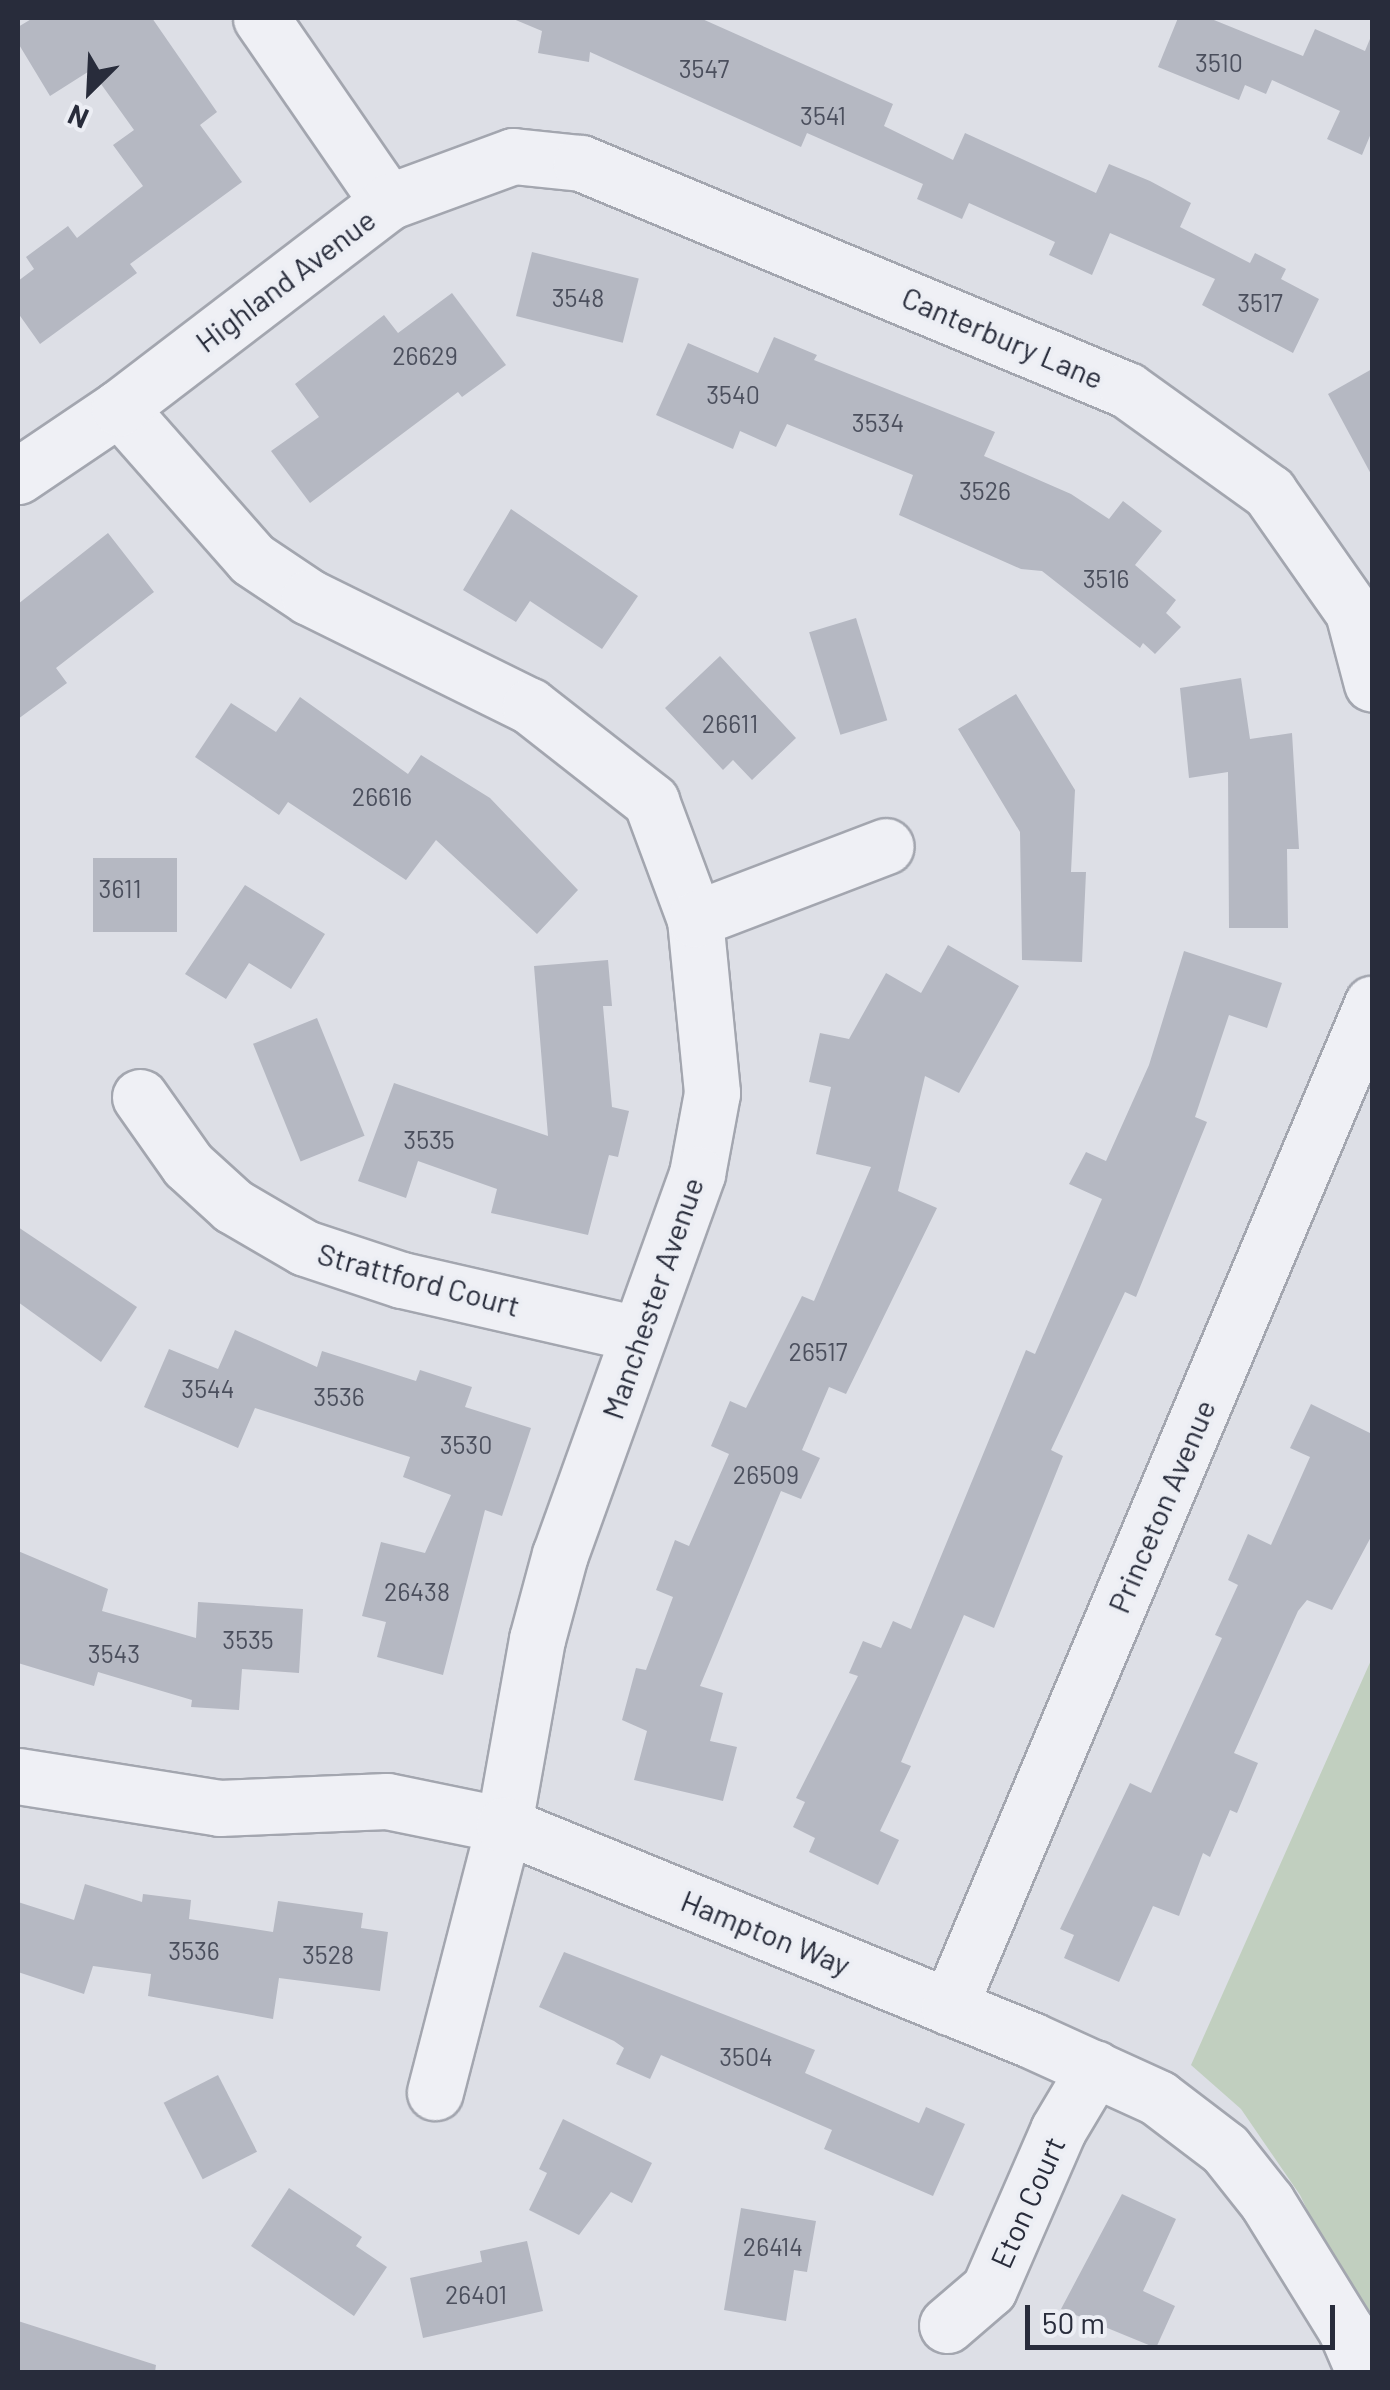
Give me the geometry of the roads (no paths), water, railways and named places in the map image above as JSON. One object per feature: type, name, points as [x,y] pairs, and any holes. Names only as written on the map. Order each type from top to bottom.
[{"type":"street","points":[[261,18],[388,202]]},
{"type":"street","name":"Highland Avenue","points":[[18,476],[119,408],[388,202],[513,156],[581,163]]},
{"type":"street","name":"Canterbury Lane","points":[[581,163],[1128,390],[1269,492],[1363,607]]},
{"type":"street","name":"Manchester Avenue","points":[[119,408],[252,560],[308,597],[530,706],[650,801],[696,919],[712,1094],[676,1246],[638,1334],[560,1554],[537,1638],[504,1825],[435,2092]]},
{"type":"street","points":[[1363,607],[1372,684]]},
{"type":"street","points":[[696,919],[886,846]]},
{"type":"street","name":"Princeton Avenue","points":[[949,2007],[1372,1004]]},
{"type":"street","name":"Strattford Court","points":[[140,1097],[188,1165],[233,1206],[304,1248],[402,1280],[638,1334]]},
{"type":"street","name":"Hampton Way","points":[[18,1776],[219,1808],[387,1801],[504,1825],[1095,2068],[1158,2098],[1225,2149],[1267,2202],[1346,2330],[1364,2372]]},
{"type":"street","name":"Eton Court","points":[[947,2325],[989,2289],[1058,2130],[1095,2068]]}]
